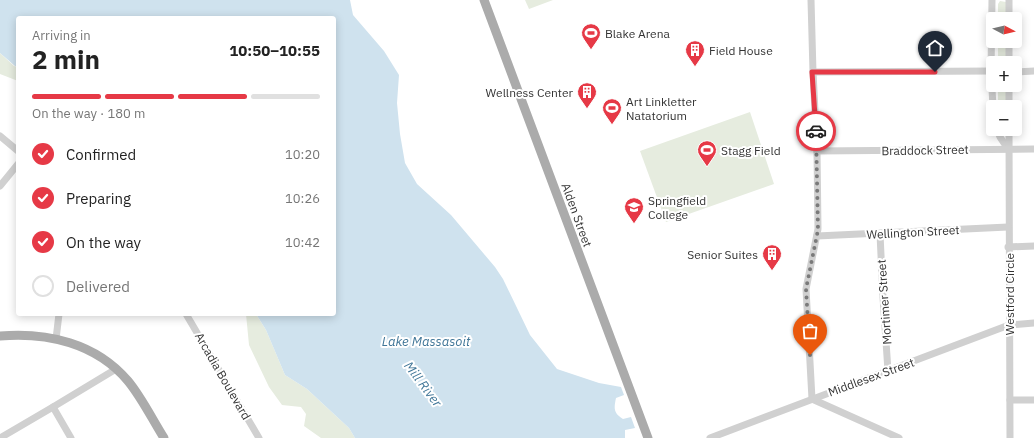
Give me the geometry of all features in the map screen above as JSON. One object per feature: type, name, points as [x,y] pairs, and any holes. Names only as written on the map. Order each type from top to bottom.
[{"type":"main road","name":"Alden Street","points":[[484,0],[648,438]]},
{"type":"main road","points":[[0,336],[21,335],[56,339],[71,343],[89,351],[116,369],[133,388],[164,438]]},
{"type":"street","points":[[811,0],[812,72],[817,151],[817,236],[806,289],[812,399],[899,438]]},
{"type":"street","points":[[992,0],[992,56]]},
{"type":"street","points":[[1009,0],[1009,12]]},
{"type":"street","points":[[812,72],[986,71]]},
{"type":"street","points":[[1022,72],[1034,72]]},
{"type":"street","points":[[0,136],[16,149]]},
{"type":"street","name":"Westford Circle","points":[[1000,136],[1008,149]]},
{"type":"street","name":"Westford Circle","points":[[1009,136],[1010,438]]},
{"type":"street","name":"Braddock Street","points":[[817,151],[1034,149]]},
{"type":"street","points":[[0,186],[16,166]]},
{"type":"street","name":"Wellington Street","points":[[817,236],[1008,227]]},
{"type":"street","name":"Mortimer Street","points":[[880,234],[882,297],[888,371]]},
{"type":"street","points":[[1008,247],[1034,246]]},
{"type":"street","points":[[56,339],[59,316]]},
{"type":"street","name":"Arcadia Boulevard","points":[[187,316],[260,438]]},
{"type":"street","name":"Middlesex Street","points":[[710,438],[1009,325],[1034,324]]},
{"type":"street","points":[[0,438],[116,369]]},
{"type":"street","points":[[1010,400],[1034,400]]},
{"type":"street","points":[[54,407],[71,438]]},
{"type":"shaded area","points":[[525,0],[553,0],[529,9]]},
{"type":"shaded area","points":[[1000,1],[1006,2],[1007,12],[998,12],[998,4]]},
{"type":"shaded area","points":[[998,48],[1007,48],[1007,56],[998,56]]},
{"type":"shaded area","points":[[0,53],[16,66],[16,80],[0,74]]},
{"type":"shaded area","points":[[998,92],[1007,92],[1007,100],[998,100]]},
{"type":"shaded area","name":"Stagg Field","points":[[750,112],[774,184],[666,222],[640,151]]},
{"type":"shaded area","points":[[246,316],[257,316],[266,330],[285,375],[307,389],[349,428],[355,438],[321,438],[304,426],[306,414],[301,407],[282,405],[269,387],[249,345]]},
{"type":"water","name":"Lake Massasoit","points":[[0,0],[350,0],[353,15],[384,51],[399,75],[397,103],[400,134],[405,163],[417,184],[451,215],[495,267],[503,279],[530,335],[557,369],[599,383],[621,387],[624,395],[616,398],[615,410],[617,415],[623,419],[631,417],[635,428],[625,430],[625,438],[355,438],[349,428],[307,389],[285,375],[266,330],[257,316],[336,316],[336,16],[16,16],[16,66],[0,53]]},
{"type":"way so far","points":[[810,355],[806,289],[818,230],[816,131]]},
{"type":"place","name":"Blake Arena","points":[[591,50]]},
{"type":"place","name":"Field House","points":[[695,67]]},
{"type":"place","name":"Wellness Center","points":[[587,109]]},
{"type":"place","name":"Art Linkletter Natatorium","points":[[612,125]]},
{"type":"place","name":"Stagg Field","points":[[707,167]]},
{"type":"place","name":"Springfield College","points":[[634,224]]},
{"type":"place","name":"Senior Suites","points":[[772,271]]},
{"type":"route","points":[[816,131],[812,72],[935,72]]},
{"type":"water label","name":"Mill River","points":[[423,384]]}]
